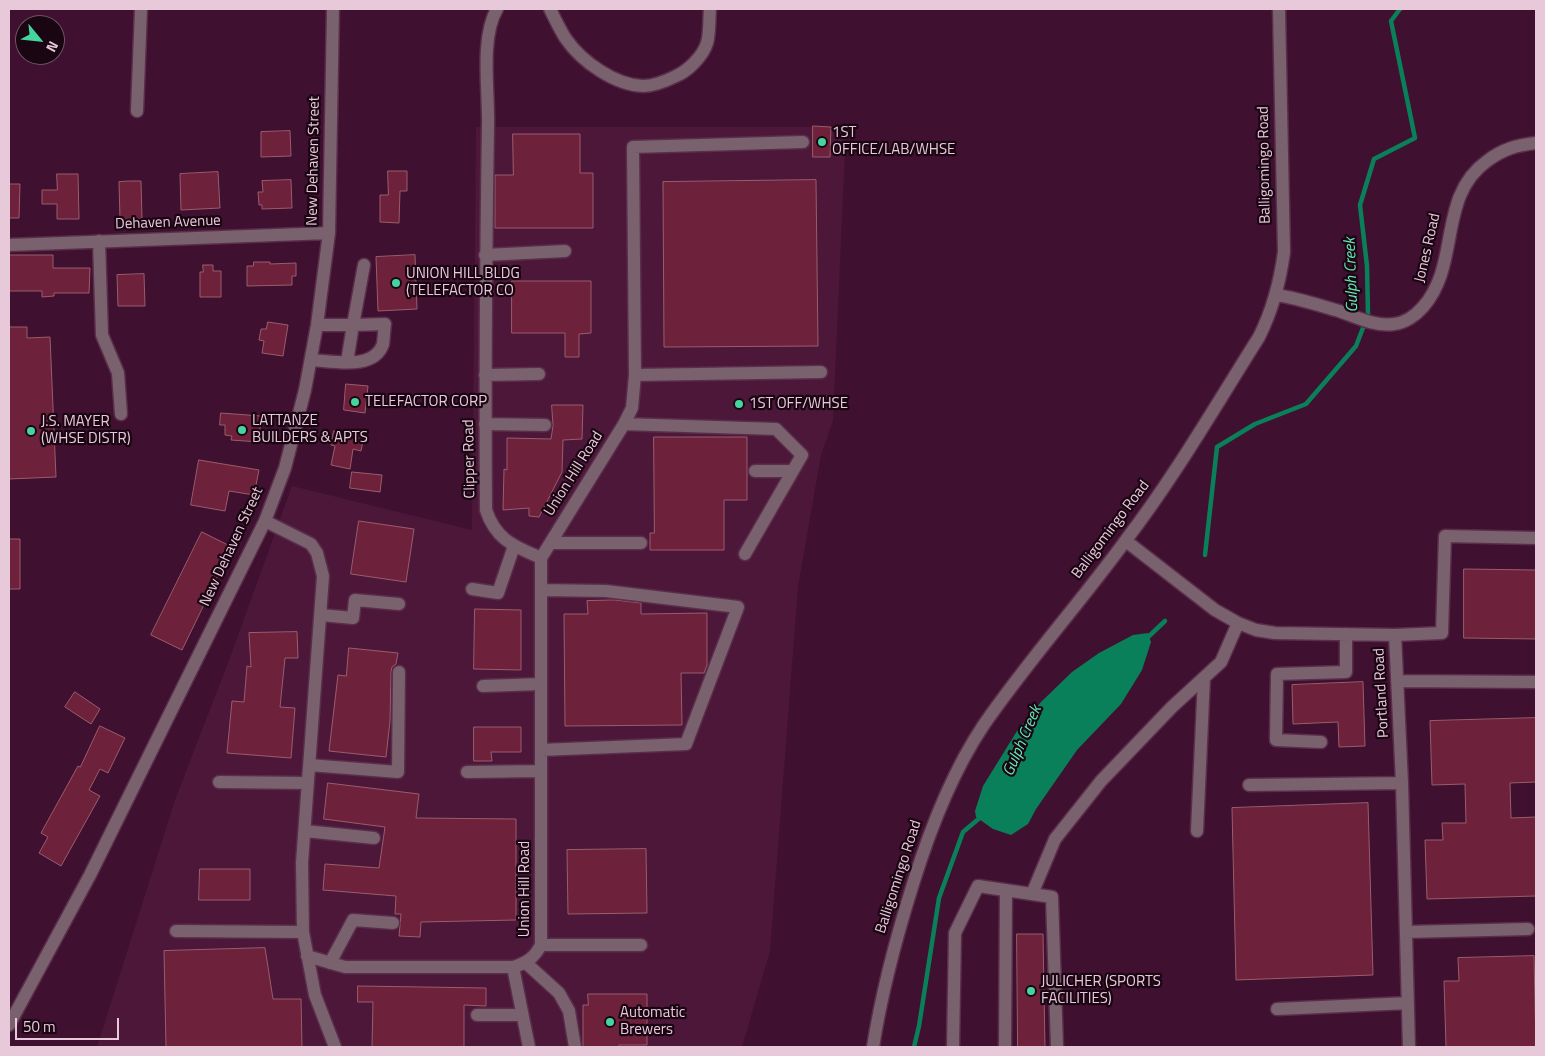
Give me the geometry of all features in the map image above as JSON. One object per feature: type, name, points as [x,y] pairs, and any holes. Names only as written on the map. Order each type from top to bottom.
[{"type":"street","points":[[137,111],[141,9]]},
{"type":"street","name":"New Dehaven Street","points":[[9,1025],[90,875],[265,521],[285,468],[311,360],[329,233],[333,9]]},
{"type":"street","name":"Clipper Road","points":[[496,9],[488,38],[485,375],[486,510],[491,523],[499,535],[514,546],[542,558]]},
{"type":"street","points":[[550,9],[566,40],[583,58],[601,72],[622,81],[643,86],[664,82],[680,74],[696,61],[707,44],[710,9]]},
{"type":"street","name":"Balligomingo Road","points":[[873,1047],[879,1006],[894,943],[928,839],[945,796],[982,727],[1065,617],[1126,541],[1173,473],[1259,337],[1269,317],[1281,274],[1284,252],[1280,9]]},
{"type":"street","name":"Union Hill Road","points":[[526,963],[536,954],[541,945],[542,558],[632,408],[635,375],[633,147],[804,142]]},
{"type":"street","name":"Jones Road","points":[[1276,295],[1298,298],[1380,325],[1395,324],[1417,315],[1436,291],[1446,258],[1454,210],[1462,188],[1476,169],[1493,156],[1516,145],[1536,143]]},
{"type":"street","name":"Dehaven Avenue","points":[[9,245],[329,233]]},
{"type":"street","points":[[99,242],[102,335],[118,373],[121,414]]},
{"type":"street","points":[[486,255],[565,251]]},
{"type":"street","points":[[347,362],[364,266]]},
{"type":"street","points":[[311,360],[366,361],[379,352],[385,324],[317,325]]},
{"type":"street","points":[[635,375],[822,372]]},
{"type":"street","points":[[485,375],[539,374]]},
{"type":"street","points":[[485,424],[545,424]]},
{"type":"street","points":[[624,424],[776,428],[802,455],[745,554]]},
{"type":"street","points":[[755,471],[792,471]]},
{"type":"street","points":[[265,521],[311,544],[317,553],[323,576],[302,863],[303,932],[315,995],[335,1047]]},
{"type":"street","points":[[1395,635],[1442,633],[1445,536],[1536,538]]},
{"type":"street","name":"Portland Road","points":[[1126,541],[1215,610],[1238,623],[1256,630],[1275,633],[1395,635],[1402,783],[1409,1047]]},
{"type":"street","points":[[551,543],[641,543]]},
{"type":"street","points":[[472,590],[498,593],[514,546]]},
{"type":"street","points":[[541,750],[686,744],[738,607],[606,591],[542,590]]},
{"type":"street","points":[[320,615],[352,618],[355,600],[399,604]]},
{"type":"street","points":[[1032,894],[1055,839],[1101,781],[1172,707],[1221,662],[1238,623]]},
{"type":"street","points":[[1322,742],[1276,740],[1277,674],[1346,672],[1346,634]]},
{"type":"street","points":[[309,765],[398,772],[398,672]]},
{"type":"street","points":[[1196,831],[1204,678]]},
{"type":"street","points":[[1397,682],[1536,682]]},
{"type":"street","points":[[483,686],[541,684]]},
{"type":"street","points":[[467,772],[541,770]]},
{"type":"street","points":[[219,782],[308,783]]},
{"type":"street","points":[[1249,785],[1402,783]]},
{"type":"street","points":[[305,831],[374,838]]},
{"type":"street","points":[[953,1047],[956,933],[978,886],[1052,897],[1057,1047]]},
{"type":"street","points":[[1005,1047],[1006,890]]},
{"type":"street","points":[[330,962],[352,920],[393,923]]},
{"type":"street","points":[[1406,932],[1528,929]]},
{"type":"street","points":[[176,931],[303,932]]},
{"type":"street","points":[[541,945],[641,945]]},
{"type":"street","points":[[307,956],[345,967],[513,967],[526,963],[559,994],[570,1011],[576,1047]]},
{"type":"street","points":[[513,967],[529,1047]]},
{"type":"street","points":[[1277,1009],[1408,1003]]},
{"type":"street","points":[[477,1015],[522,1015]]},
{"type":"shaded area","points":[[476,127],[846,127],[833,421],[821,455],[798,587],[770,951],[742,1047],[97,1047],[175,800],[231,655],[292,486],[472,530]]},
{"type":"water","points":[[1148,633],[1151,642],[1142,670],[1121,704],[1077,750],[1036,809],[1028,824],[1011,835],[993,829],[976,817],[975,811],[983,786],[1017,731],[1041,702],[1072,672],[1099,653],[1133,635]]},
{"type":"building","name":"1ST OFFICE/LAB/WHSE","points":[[813,126],[831,127],[830,157],[813,157]]},
{"type":"building","points":[[290,131],[291,156],[261,157],[261,132]]},
{"type":"building","points":[[513,134],[580,134],[580,173],[593,173],[593,228],[495,228],[495,175],[513,175]]},
{"type":"building","points":[[388,171],[407,171],[407,191],[400,191],[399,223],[380,222],[380,195],[388,195]]},
{"type":"building","points":[[218,172],[220,208],[181,210],[180,174]]},
{"type":"building","points":[[57,174],[78,174],[79,219],[57,219],[57,204],[42,204],[42,190],[57,190]]},
{"type":"building","points":[[291,180],[292,208],[262,209],[262,205],[259,205],[258,192],[263,192],[262,181]]},
{"type":"building","points":[[816,180],[818,346],[664,347],[663,182]]},
{"type":"building","points":[[141,181],[142,219],[120,219],[119,182]]},
{"type":"building","points":[[9,184],[20,184],[19,218],[9,218]]},
{"type":"building","points":[[9,255],[53,255],[53,268],[90,268],[89,293],[54,293],[54,296],[42,297],[42,291],[9,291]]},
{"type":"building","name":"UNION HILL BLDG (TELEFACTOR CO","points":[[415,255],[417,309],[378,311],[376,257]]},
{"type":"building","points":[[254,262],[270,262],[270,264],[296,263],[296,276],[292,276],[292,285],[247,286],[247,266],[253,266]]},
{"type":"building","points":[[203,265],[213,265],[213,271],[221,271],[221,297],[200,297],[200,272],[203,272]]},
{"type":"building","points":[[144,274],[145,306],[118,306],[117,275]]},
{"type":"building","points":[[512,281],[591,281],[591,333],[579,334],[579,357],[565,357],[565,333],[512,333]]},
{"type":"building","points":[[268,322],[288,325],[283,356],[262,353],[264,341],[259,340],[261,329],[266,329]]},
{"type":"building","name":"J.S. MAYER (WHSE DISTR)","points":[[9,327],[27,327],[27,338],[50,337],[56,477],[9,479]]},
{"type":"building","name":"TELEFACTOR CORP","points":[[346,384],[368,386],[365,413],[344,410]]},
{"type":"building","points":[[552,405],[583,405],[582,439],[563,440],[562,472],[539,517],[529,516],[529,508],[503,510],[504,469],[507,470],[507,438],[551,439],[553,426]]},
{"type":"building","name":"LATTANZE BUILDERS & APTS","points":[[221,413],[261,416],[259,442],[231,440],[232,436],[225,435],[225,425],[220,425]]},
{"type":"building","points":[[334,431],[364,436],[361,451],[353,449],[350,469],[331,465],[335,446],[331,445]]},
{"type":"building","points":[[654,437],[747,437],[747,500],[724,500],[724,550],[650,550],[650,533],[654,533]]},
{"type":"building","points":[[199,460],[259,470],[254,495],[229,491],[225,511],[191,505]]},
{"type":"building","points":[[352,472],[382,475],[380,492],[350,488]]},
{"type":"building","points":[[359,521],[414,529],[406,582],[351,574]]},
{"type":"building","points":[[202,532],[232,547],[182,650],[151,635]]},
{"type":"building","points":[[9,539],[20,539],[20,589],[9,589]]},
{"type":"building","points":[[1464,569],[1536,570],[1536,639],[1464,638]]},
{"type":"building","points":[[615,600],[641,603],[641,614],[707,613],[707,665],[704,673],[681,673],[682,725],[565,726],[564,614],[588,614],[587,601]]},
{"type":"building","points":[[475,609],[521,610],[521,670],[474,669]]},
{"type":"building","points":[[297,632],[298,658],[285,658],[280,707],[295,708],[291,758],[227,753],[232,701],[244,702],[247,666],[251,667],[249,633]]},
{"type":"building","points":[[349,648],[398,653],[396,664],[392,667],[391,672],[390,721],[386,757],[329,751],[338,675],[346,676]]},
{"type":"building","points":[[1363,682],[1365,746],[1339,747],[1338,722],[1293,724],[1292,685]]},
{"type":"building","points":[[75,692],[100,709],[91,724],[65,707]]},
{"type":"building","points":[[1536,718],[1536,782],[1510,783],[1511,818],[1536,817],[1536,896],[1427,899],[1425,840],[1443,840],[1442,823],[1466,823],[1465,784],[1432,785],[1430,721]]},
{"type":"building","points":[[100,726],[125,738],[108,773],[100,769],[89,790],[100,796],[61,866],[39,853],[48,837],[41,833],[78,766],[80,767]]},
{"type":"building","points":[[474,727],[521,727],[521,752],[491,752],[492,761],[474,761]]},
{"type":"building","points":[[328,783],[419,794],[416,818],[516,819],[516,920],[421,922],[420,937],[399,936],[401,914],[395,914],[396,896],[323,890],[325,864],[379,868],[385,827],[324,819]]},
{"type":"building","points":[[1368,803],[1373,975],[1236,980],[1232,808]]},
{"type":"building","points":[[646,849],[647,913],[568,914],[567,850]]},
{"type":"building","points":[[200,869],[250,869],[250,900],[199,900]]},
{"type":"building","name":"JULICHER (SPORTS FACILITIES)","points":[[1017,934],[1043,934],[1045,1047],[1018,1047]]},
{"type":"building","points":[[265,948],[273,999],[301,999],[302,1047],[166,1047],[164,951]]},
{"type":"building","points":[[1534,956],[1536,1047],[1446,1047],[1444,981],[1459,981],[1458,958]]},
{"type":"building","points":[[358,986],[486,988],[486,1006],[464,1005],[464,1047],[372,1047],[373,1002],[358,1002]]},
{"type":"building","points":[[588,994],[647,994],[647,1045],[583,1047],[583,1005],[588,1005]]},
{"type":"waterway","name":"Gulph Creek","points":[[1205,555],[1217,447],[1255,424],[1306,404],[1356,346],[1368,315],[1367,266],[1360,205],[1374,159],[1415,138],[1391,21],[1400,9]]},
{"type":"waterway","name":"Gulph Creek","points":[[1146,639],[1165,621]]},
{"type":"waterway","name":"Gulph Creek","points":[[914,1047],[939,898],[963,832],[982,816]]},
{"type":"place","name":"1ST OFFICE/LAB/WHSE","points":[[822,142]]},
{"type":"place","name":"UNION HILL BLDG (TELEFACTOR CO","points":[[396,283]]},
{"type":"place","name":"TELEFACTOR CORP","points":[[355,402]]},
{"type":"place","name":"1ST OFF/WHSE","points":[[739,404]]},
{"type":"place","name":"LATTANZE BUILDERS & APTS","points":[[242,430]]},
{"type":"place","name":"J.S. MAYER (WHSE DISTR)","points":[[31,431]]},
{"type":"place","name":"JULICHER (SPORTS FACILITIES)","points":[[1031,991]]},
{"type":"place","name":"Automatic Brewers","points":[[610,1022]]}]
